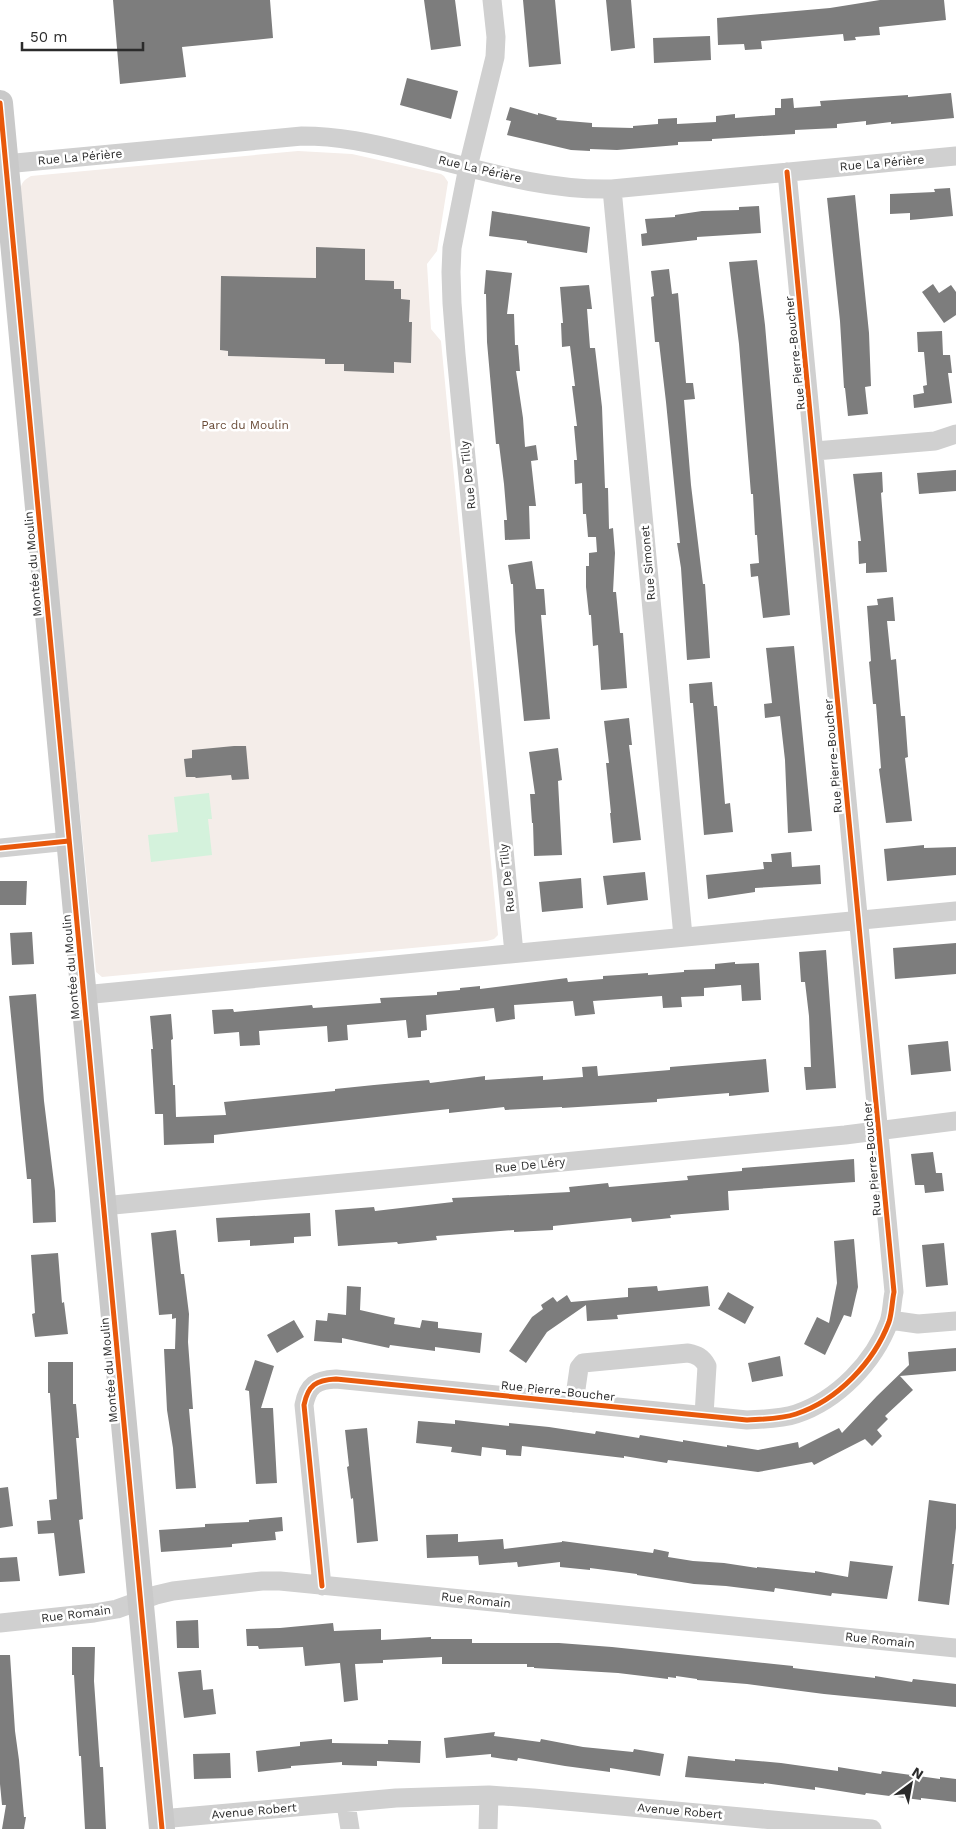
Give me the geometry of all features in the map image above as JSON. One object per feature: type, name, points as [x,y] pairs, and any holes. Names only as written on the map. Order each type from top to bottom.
[{"type":"street","name":"Rue De Tilly","points":[[492,0],[496,37],[495,57],[468,167],[452,248],[451,272],[452,303],[514,953]]},
{"type":"street","name":"Montée du Moulin","points":[[0,103],[5,164],[6,245],[69,841],[162,1824]]},
{"type":"street","name":"Rue La Périère","points":[[5,164],[302,136],[321,136],[362,141],[549,185],[589,189],[956,156]]},
{"type":"street","name":"Rue Pierre-Boucher","points":[[322,1586],[304,1406],[306,1394],[313,1385],[322,1380],[336,1379],[747,1420],[764,1419],[797,1414],[828,1398],[855,1376],[875,1349],[890,1320],[894,1292],[787,172]]},
{"type":"street","name":"Rue Simonet","points":[[612,188],[683,936]]},
{"type":"street","points":[[815,452],[935,440],[956,434]]},
{"type":"street","points":[[0,848],[69,841]]},
{"type":"street","points":[[84,995],[956,911]]},
{"type":"street","name":"Rue De Léry","points":[[104,1206],[835,1136],[956,1121]]},
{"type":"street","points":[[890,1320],[918,1324],[956,1321]]},
{"type":"street","name":"Rue Pierre-Boucher","points":[[574,1403],[579,1368],[583,1363],[688,1353],[704,1360],[707,1366],[704,1416]]},
{"type":"street","name":"Rue Romain","points":[[0,1623],[94,1614],[117,1609],[173,1591],[262,1581],[280,1581],[956,1648]]},
{"type":"street","points":[[488,1829],[489,1795]]},
{"type":"street","name":"Avenue Robert","points":[[162,1824],[396,1798],[489,1795],[718,1822],[872,1829]]},
{"type":"street","points":[[346,1804],[350,1829]]},
{"type":"green space","name":"Parc du Moulin","points":[[298,151],[352,154],[441,174],[448,182],[437,251],[427,264],[431,329],[441,341],[498,935],[494,939],[487,941],[102,977],[96,972],[34,354],[20,190],[24,182],[31,176]]},
{"type":"shaded area","points":[[209,793],[212,819],[208,819],[212,855],[151,862],[148,835],[178,832],[174,797]]},
{"type":"building","points":[[113,0],[270,0],[273,38],[182,47],[186,77],[120,84]]},
{"type":"building","points":[[424,0],[455,0],[461,46],[431,50]]},
{"type":"building","points":[[523,0],[555,0],[561,64],[529,67]]},
{"type":"building","points":[[606,0],[631,0],[635,48],[611,51]]},
{"type":"building","points":[[880,0],[944,0],[946,20],[879,27],[880,35],[855,37],[856,40],[844,41],[843,34],[761,41],[762,49],[745,50],[744,44],[718,45],[717,18],[830,8]]},
{"type":"building","points":[[710,36],[711,60],[654,63],[653,38]]},
{"type":"building","points":[[407,78],[458,91],[451,119],[400,105]]},
{"type":"building","points":[[951,93],[954,118],[866,125],[866,121],[837,124],[837,128],[795,130],[795,134],[678,142],[678,145],[617,150],[590,149],[590,151],[571,150],[507,135],[511,121],[506,120],[510,107],[557,118],[556,120],[592,123],[592,127],[633,128],[633,126],[658,124],[658,119],[677,118],[677,124],[716,122],[716,116],[735,114],[735,118],[775,115],[775,108],[781,108],[781,99],[793,98],[794,108],[821,106],[820,101]]},
{"type":"building","points":[[950,188],[953,216],[910,220],[910,213],[890,214],[890,194],[935,192],[934,189]]},
{"type":"building","points":[[855,195],[869,333],[871,386],[865,387],[868,414],[848,416],[827,198]]},
{"type":"building","points":[[759,206],[761,233],[697,237],[697,240],[642,246],[641,234],[647,233],[645,219],[675,217],[675,215],[702,211],[739,210],[739,207]]},
{"type":"building","points":[[492,211],[590,227],[587,253],[527,243],[527,241],[489,236]]},
{"type":"building","points":[[316,247],[365,249],[365,280],[394,281],[394,289],[401,289],[401,299],[410,300],[409,322],[412,322],[411,363],[394,362],[394,373],[344,371],[344,364],[325,364],[325,359],[228,356],[228,351],[220,350],[221,276],[316,278]]},
{"type":"building","points":[[757,260],[765,325],[790,615],[763,618],[758,576],[751,577],[750,564],[759,563],[757,535],[755,535],[753,494],[751,494],[739,344],[729,262]]},
{"type":"building","points":[[669,269],[672,294],[678,293],[686,383],[693,383],[695,399],[684,400],[691,485],[703,584],[705,584],[710,658],[687,660],[681,568],[677,543],[680,543],[659,342],[655,342],[651,297],[654,296],[651,271]]},
{"type":"building","points":[[486,270],[512,273],[507,314],[514,314],[515,345],[518,345],[520,371],[516,371],[525,447],[536,445],[538,460],[531,461],[536,506],[529,506],[530,539],[505,540],[504,520],[507,520],[504,484],[499,444],[496,444],[487,342],[486,294],[484,294]]},
{"type":"building","points":[[933,284],[939,293],[951,285],[956,292],[956,315],[944,323],[922,292]]},
{"type":"building","points":[[589,285],[592,309],[587,309],[590,348],[595,348],[602,407],[605,488],[608,488],[609,529],[613,528],[615,553],[613,592],[616,592],[620,633],[623,633],[627,688],[601,690],[598,645],[593,646],[591,615],[589,615],[586,587],[586,566],[589,566],[589,553],[597,552],[596,537],[588,537],[586,514],[583,514],[582,483],[575,484],[574,460],[577,460],[574,426],[577,426],[572,386],[575,386],[570,346],[562,347],[561,323],[563,323],[560,287]]},
{"type":"building","points":[[942,331],[943,355],[950,355],[952,373],[948,373],[952,403],[914,408],[913,395],[924,393],[923,386],[927,385],[924,352],[918,352],[917,332]]},
{"type":"building","points":[[956,470],[956,491],[919,494],[917,473]]},
{"type":"building","points":[[882,472],[883,492],[881,493],[887,572],[866,573],[866,563],[859,564],[858,541],[861,541],[853,474]]},
{"type":"building","points":[[532,561],[536,589],[544,589],[546,615],[541,615],[550,719],[524,721],[515,631],[513,584],[511,584],[508,565]]},
{"type":"building","points":[[893,597],[895,621],[887,621],[891,660],[896,659],[901,716],[905,716],[908,757],[905,758],[912,821],[886,823],[879,769],[881,768],[876,704],[873,704],[869,662],[871,661],[867,606],[878,605],[877,599]]},
{"type":"building","points":[[794,646],[812,831],[788,833],[785,760],[780,716],[765,718],[764,704],[772,703],[766,648]]},
{"type":"building","points":[[712,682],[714,706],[717,706],[725,804],[730,803],[733,832],[704,835],[693,703],[690,703],[689,684]]},
{"type":"building","points":[[629,718],[632,745],[629,745],[641,840],[613,843],[606,763],[609,763],[604,721]]},
{"type":"building","points":[[246,746],[249,779],[232,780],[231,775],[186,777],[184,759],[192,758],[192,750]]},
{"type":"building","points":[[558,748],[562,780],[558,781],[562,855],[534,856],[530,794],[535,794],[529,752]]},
{"type":"building","points":[[924,845],[924,848],[956,847],[956,875],[887,881],[884,849]]},
{"type":"building","points":[[791,852],[792,867],[820,865],[821,884],[755,888],[755,892],[708,899],[706,875],[764,869],[763,862],[772,862],[771,854]]},
{"type":"building","points":[[645,872],[648,900],[607,905],[603,876]]},
{"type":"building","points":[[581,878],[583,908],[542,912],[539,882]]},
{"type":"building","points":[[0,881],[27,881],[26,905],[0,905]]},
{"type":"building","points":[[32,932],[34,964],[12,965],[10,933]]},
{"type":"building","points":[[956,943],[956,974],[895,979],[893,948]]},
{"type":"building","points":[[826,950],[836,1088],[806,1090],[804,1067],[811,1067],[809,1016],[805,982],[801,982],[799,952]]},
{"type":"building","points":[[735,962],[735,964],[759,963],[761,1000],[742,1001],[741,985],[704,988],[704,996],[681,997],[682,1007],[663,1008],[662,996],[593,1001],[595,1014],[575,1016],[573,1001],[514,1005],[515,1019],[496,1022],[494,1008],[426,1015],[427,1030],[421,1031],[421,1037],[408,1038],[406,1020],[347,1025],[348,1040],[328,1042],[327,1026],[259,1031],[260,1045],[240,1046],[239,1032],[214,1034],[212,1010],[233,1009],[234,1012],[312,1005],[313,1008],[381,1003],[380,998],[437,995],[437,992],[460,990],[460,988],[480,986],[480,989],[567,978],[568,982],[603,979],[603,976],[684,972],[684,970],[715,969],[715,964]]},
{"type":"building","points":[[36,994],[44,1101],[55,1191],[56,1222],[33,1223],[31,1179],[27,1179],[9,996]]},
{"type":"building","points":[[171,1014],[176,1117],[226,1115],[224,1102],[335,1091],[335,1089],[374,1085],[429,1080],[430,1083],[485,1076],[485,1080],[543,1076],[543,1080],[583,1077],[582,1067],[597,1066],[598,1076],[670,1070],[670,1067],[766,1059],[769,1092],[729,1096],[729,1093],[657,1099],[657,1102],[562,1108],[505,1110],[504,1107],[449,1113],[449,1109],[214,1135],[214,1143],[164,1145],[163,1114],[155,1114],[150,1016]]},
{"type":"building","points":[[948,1041],[951,1071],[911,1075],[908,1045]]},
{"type":"building","points":[[933,1152],[936,1173],[942,1173],[944,1191],[925,1193],[924,1185],[915,1185],[911,1154]]},
{"type":"building","points":[[854,1159],[855,1182],[728,1191],[729,1210],[670,1215],[671,1218],[632,1222],[631,1218],[553,1226],[553,1230],[514,1232],[514,1230],[436,1236],[437,1240],[398,1244],[397,1242],[338,1246],[335,1210],[374,1207],[375,1211],[453,1202],[452,1198],[570,1192],[569,1187],[608,1183],[609,1187],[688,1180],[687,1176],[742,1171],[742,1168]]},
{"type":"building","points":[[310,1213],[311,1236],[294,1237],[294,1243],[250,1246],[250,1240],[218,1242],[216,1218]]},
{"type":"building","points":[[176,1230],[181,1274],[184,1274],[189,1314],[188,1342],[193,1409],[189,1409],[196,1488],[176,1489],[173,1448],[167,1410],[164,1349],[175,1349],[176,1318],[172,1319],[172,1314],[159,1315],[151,1233]]},
{"type":"building","points":[[854,1239],[858,1287],[851,1317],[844,1315],[825,1355],[804,1344],[817,1317],[829,1323],[837,1283],[834,1241]]},
{"type":"building","points":[[944,1243],[948,1285],[926,1287],[922,1245]]},
{"type":"building","points":[[58,1253],[62,1303],[64,1302],[68,1334],[35,1337],[32,1314],[35,1313],[31,1255]]},
{"type":"building","points":[[347,1286],[361,1287],[360,1310],[395,1318],[394,1324],[420,1328],[422,1320],[438,1322],[438,1328],[482,1333],[480,1353],[435,1347],[435,1351],[390,1345],[389,1348],[342,1338],[342,1343],[314,1341],[316,1320],[327,1321],[328,1313],[346,1315]]},
{"type":"building","points":[[657,1286],[658,1291],[708,1286],[710,1306],[617,1315],[618,1319],[587,1321],[586,1305],[547,1332],[526,1363],[509,1351],[532,1317],[543,1309],[541,1305],[553,1297],[557,1302],[567,1295],[571,1302],[628,1297],[628,1288]]},
{"type":"building","points":[[728,1292],[754,1307],[745,1324],[718,1309]]},
{"type":"building","points":[[294,1320],[304,1337],[277,1353],[267,1335]]},
{"type":"building","points":[[956,1348],[956,1371],[900,1376],[913,1390],[885,1416],[888,1419],[877,1430],[882,1436],[872,1446],[865,1439],[814,1465],[812,1462],[758,1472],[668,1460],[667,1463],[624,1456],[624,1458],[522,1446],[521,1456],[506,1455],[506,1450],[482,1447],[481,1456],[451,1452],[452,1447],[416,1443],[418,1421],[455,1424],[455,1420],[509,1426],[509,1423],[549,1427],[595,1434],[596,1431],[639,1438],[640,1435],[683,1442],[683,1440],[758,1450],[798,1442],[799,1448],[839,1428],[842,1433],[909,1365],[908,1352]]},
{"type":"building","points":[[780,1356],[783,1376],[752,1382],[748,1363]]},
{"type":"building","points":[[255,1360],[274,1366],[261,1408],[273,1408],[277,1483],[256,1484],[249,1391],[245,1390]]},
{"type":"building","points":[[48,1362],[73,1362],[73,1404],[76,1404],[79,1438],[76,1438],[83,1519],[79,1520],[85,1573],[59,1576],[54,1533],[38,1534],[37,1521],[51,1520],[49,1500],[57,1499],[50,1393],[48,1393]]},
{"type":"building","points":[[367,1428],[378,1541],[357,1543],[353,1498],[351,1499],[347,1467],[349,1466],[345,1430]]},
{"type":"building","points":[[8,1487],[13,1526],[0,1528],[0,1488]]},
{"type":"building","points":[[929,1500],[956,1504],[956,1528],[952,1564],[954,1564],[949,1605],[918,1601]]},
{"type":"building","points":[[282,1517],[283,1531],[275,1532],[276,1540],[232,1544],[232,1547],[161,1552],[159,1530],[205,1527],[205,1524],[249,1522],[249,1520]]},
{"type":"building","points":[[458,1534],[458,1542],[503,1539],[504,1549],[562,1541],[653,1553],[654,1549],[669,1552],[668,1557],[693,1561],[815,1573],[815,1571],[848,1577],[850,1561],[893,1566],[887,1599],[832,1593],[831,1596],[775,1588],[774,1592],[694,1584],[590,1568],[590,1570],[560,1567],[560,1562],[518,1567],[517,1562],[479,1565],[478,1556],[427,1558],[426,1535]]},
{"type":"building","points":[[17,1557],[20,1581],[0,1582],[0,1558]]},
{"type":"building","points":[[198,1620],[199,1648],[177,1648],[176,1621]]},
{"type":"building","points":[[333,1623],[334,1631],[381,1629],[381,1640],[431,1637],[431,1639],[472,1639],[472,1643],[559,1643],[612,1647],[793,1666],[793,1668],[875,1678],[875,1676],[912,1682],[913,1679],[956,1684],[956,1707],[697,1680],[676,1676],[676,1678],[668,1677],[668,1679],[618,1673],[534,1668],[527,1667],[527,1664],[442,1664],[442,1657],[383,1660],[383,1663],[355,1664],[358,1700],[344,1702],[340,1663],[305,1666],[303,1647],[259,1649],[258,1646],[247,1646],[246,1629]]},
{"type":"building","points":[[72,1647],[95,1647],[94,1681],[100,1767],[103,1767],[106,1829],[85,1829],[81,1756],[79,1756],[74,1675],[72,1675]]},
{"type":"building","points":[[0,1655],[10,1655],[15,1731],[24,1817],[26,1817],[24,1829],[2,1829],[6,1805],[2,1805],[0,1784]]},
{"type":"building","points":[[201,1670],[203,1690],[213,1689],[216,1714],[184,1718],[178,1672]]},
{"type":"building","points":[[495,1732],[494,1736],[540,1742],[541,1739],[583,1747],[633,1752],[634,1749],[664,1754],[660,1776],[610,1768],[610,1772],[518,1758],[517,1761],[491,1757],[491,1754],[446,1758],[444,1738]]},
{"type":"building","points":[[332,1739],[332,1743],[388,1744],[388,1740],[421,1741],[420,1763],[377,1761],[377,1766],[342,1765],[342,1762],[291,1766],[291,1768],[258,1772],[256,1751],[300,1746],[300,1742]]},
{"type":"building","points":[[230,1753],[231,1778],[194,1779],[193,1754]]},
{"type":"building","points":[[688,1756],[781,1763],[838,1771],[838,1767],[881,1774],[882,1771],[940,1779],[940,1777],[956,1779],[956,1802],[866,1793],[865,1795],[815,1787],[815,1790],[764,1783],[685,1777]]},
{"type":"cycle path","points":[[0,103],[162,1829]]},
{"type":"cycle path","points":[[322,1586],[304,1405],[311,1388],[318,1382],[336,1379],[747,1420],[772,1419],[790,1416],[811,1408],[840,1389],[864,1365],[874,1351],[889,1322],[894,1292],[787,172]]},
{"type":"cycle path","points":[[0,848],[69,841]]}]
